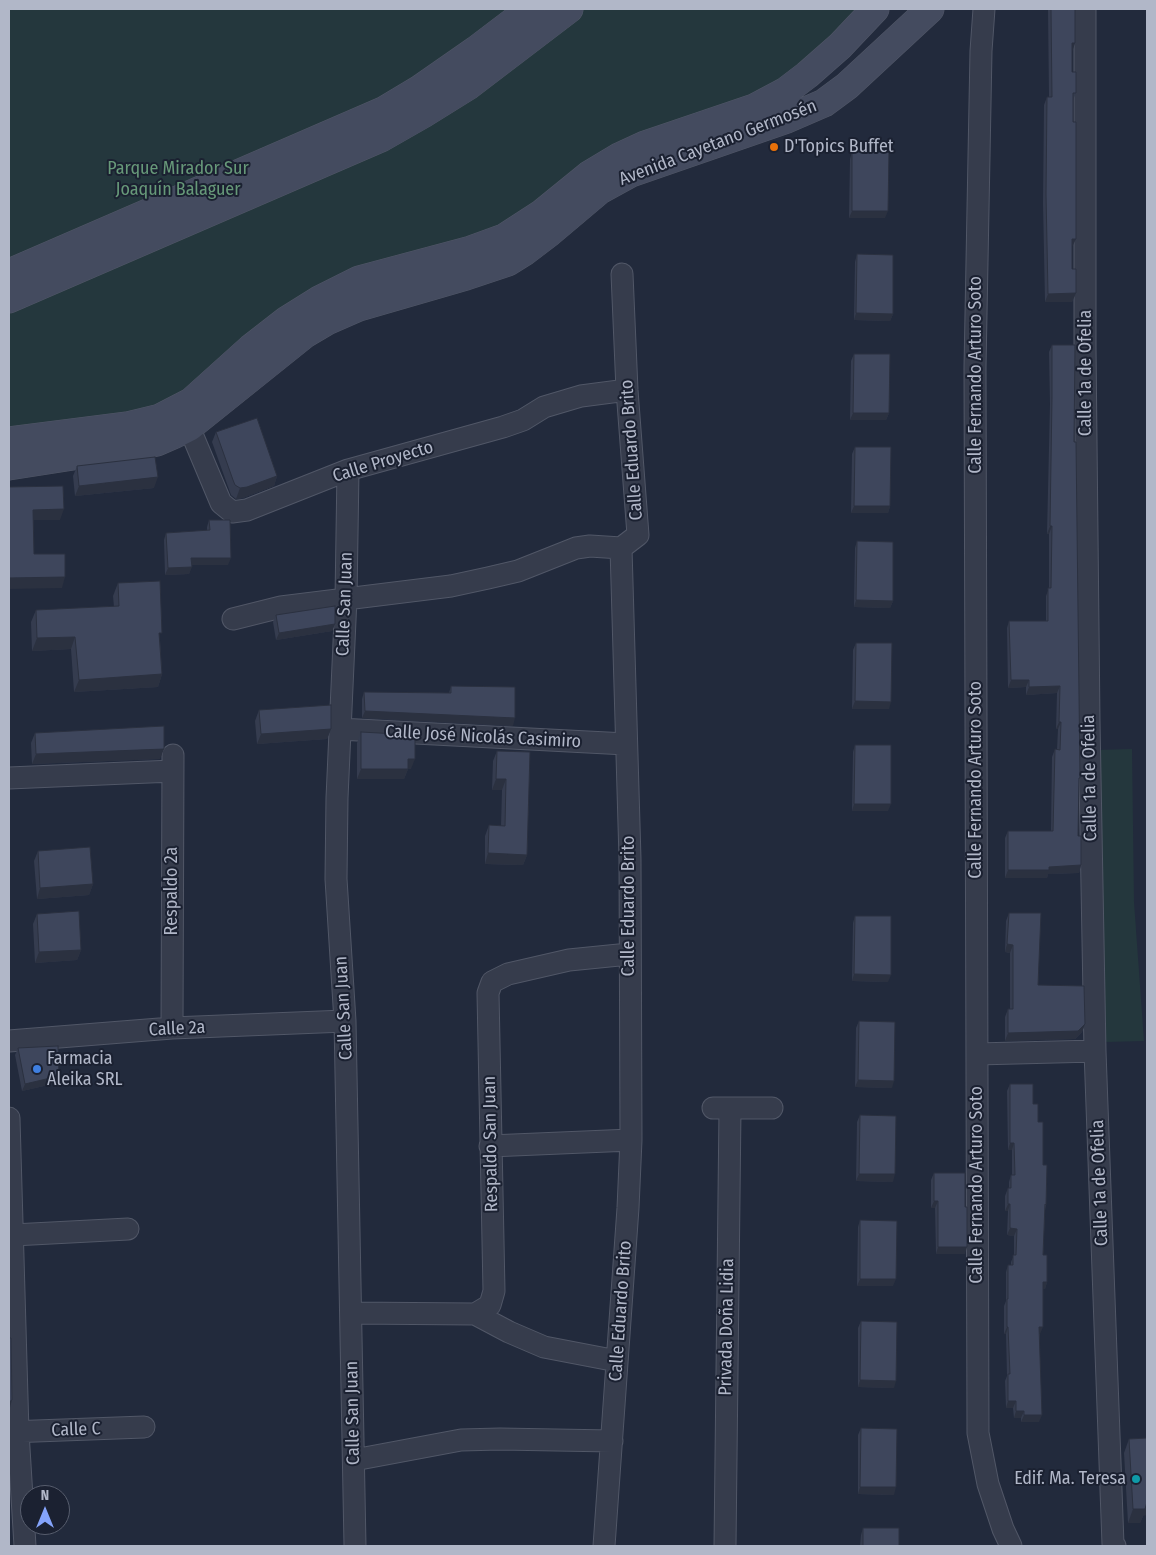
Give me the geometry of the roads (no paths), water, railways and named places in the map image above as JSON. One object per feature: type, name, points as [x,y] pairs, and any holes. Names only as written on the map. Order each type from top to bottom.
[{"type":"street","points":[[9,273],[385,110],[420,89],[476,50],[530,9]]},
{"type":"street","points":[[9,299],[381,138],[468,86],[569,9]]},
{"type":"street","name":"Avenida Cayetano Germosén","points":[[9,441],[127,426],[160,418],[191,402],[251,348],[287,320],[319,300],[359,280],[471,250],[504,238],[541,214],[588,175],[619,157],[645,145],[754,108],[786,91],[840,46],[875,9]]},
{"type":"street","name":"Avenida Cayetano Germosén","points":[[9,466],[157,442],[189,427],[305,334],[327,321],[359,307],[508,262],[549,233],[600,190],[631,174],[787,119],[824,103],[847,86],[930,9]]},
{"type":"street","name":"Calle Fernando Arturo Soto","points":[[984,9],[980,51],[974,367],[978,1433],[988,1484],[1003,1529],[1011,1546]]},
{"type":"street","name":"Calle 1a de Ofelia","points":[[1085,9],[1085,347],[1095,1051],[1113,1544],[1115,1546]]},
{"type":"street","name":"Calle Eduardo Brito","points":[[604,1546],[618,1361],[631,1140],[630,859],[621,548],[638,535],[627,390],[622,274]]},
{"type":"street","name":"Calle Proyecto","points":[[189,427],[221,503],[232,512],[247,510],[348,470],[503,427],[522,420],[544,407],[582,396],[627,390]]},
{"type":"street","name":"Calle San Juan","points":[[348,470],[346,598],[337,798],[336,880],[346,1022],[355,1546]]},
{"type":"street","points":[[233,619],[280,607],[451,586],[518,571],[576,548],[590,546],[621,548]]},
{"type":"street","name":"Calle José Nicolás Casimiro","points":[[340,729],[626,744]]},
{"type":"street","name":"Respaldo 2a","points":[[9,778],[173,763],[172,1028]]},
{"type":"street","name":"Respaldo San Juan","points":[[474,1314],[490,1305],[494,1291],[488,993],[492,982],[508,974],[569,960],[629,954]]},
{"type":"street","name":"Calle 2a","points":[[9,1041],[172,1028],[346,1022]]},
{"type":"street","points":[[977,1054],[1095,1051]]},
{"type":"street","name":"Privada Doña Lidia","points":[[725,1546],[721,1108],[772,1108]]},
{"type":"street","points":[[9,1118],[13,1235],[13,1432],[25,1546]]},
{"type":"street","points":[[490,1146],[631,1140]]},
{"type":"street","points":[[13,1235],[128,1229]]},
{"type":"street","points":[[352,1313],[474,1314],[544,1347],[618,1361]]},
{"type":"street","name":"Calle C","points":[[13,1432],[144,1427]]},
{"type":"street","points":[[354,1460],[461,1440],[612,1441]]},
{"type":"place","name":"D'Topics Buffet","points":[[774,147]]},
{"type":"place","name":"Farmacia Aleika SRL","points":[[37,1069]]},
{"type":"place","name":"Edif. Ma. Teresa","points":[[1136,1479]]},
{"type":"park label","name":"Parque Mirador Sur Joaquín Balaguer","points":[[178,179]]}]
